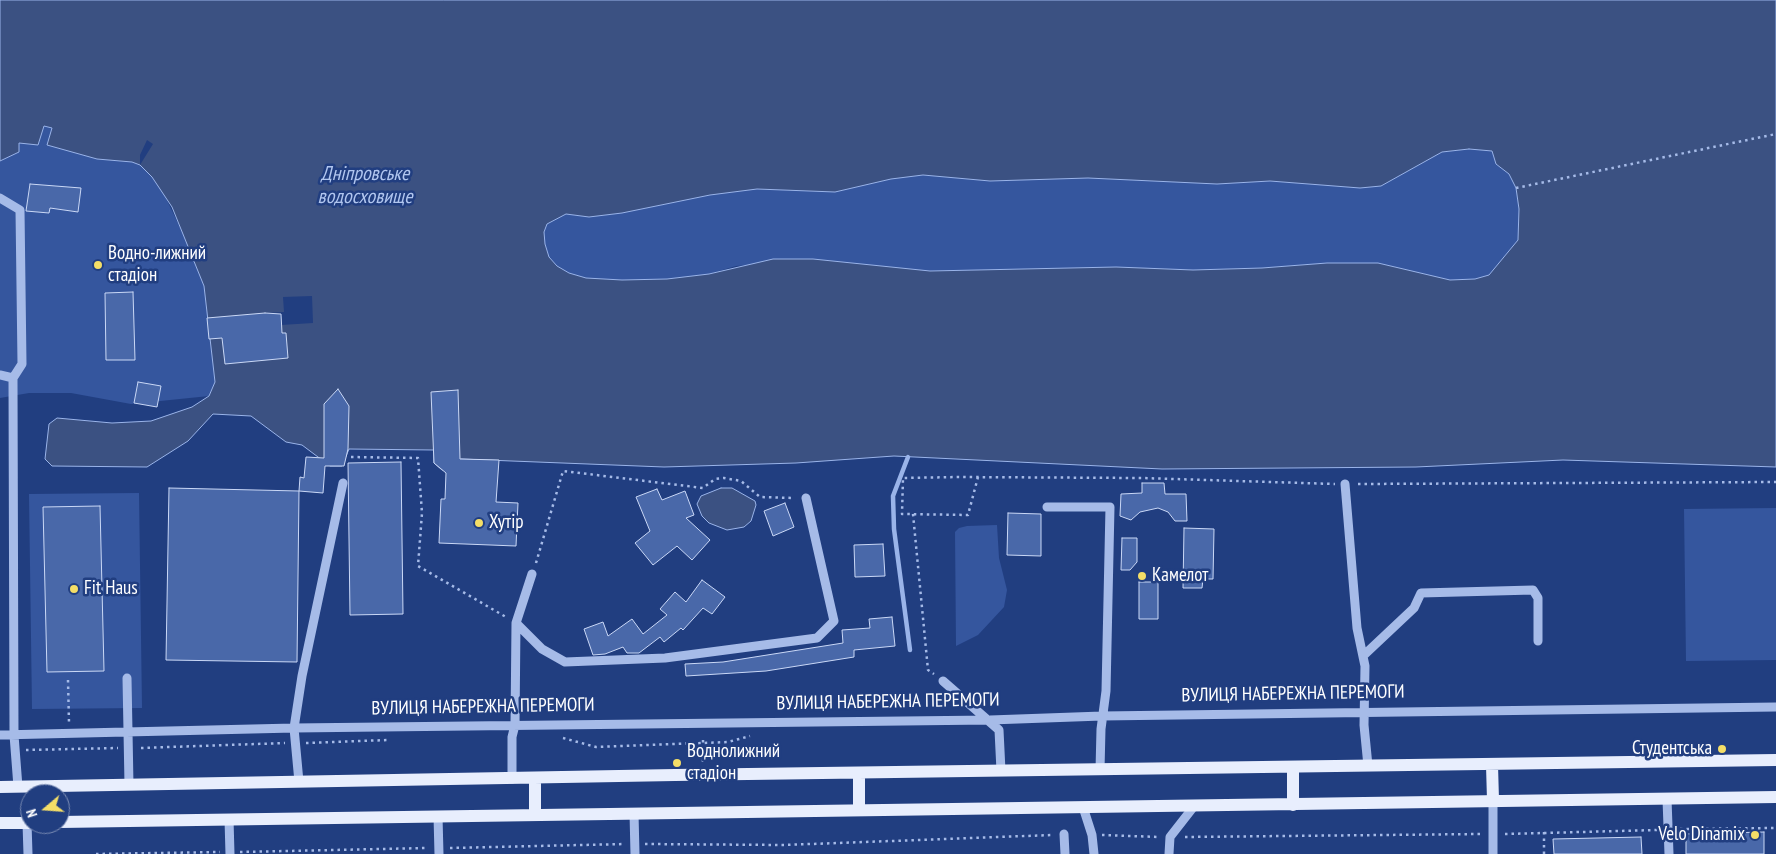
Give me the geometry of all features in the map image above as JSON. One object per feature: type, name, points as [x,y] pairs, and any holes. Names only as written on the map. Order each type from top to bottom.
[{"type":"main road","points":[[0,787],[1776,760]]},
{"type":"main road","points":[[1492,765],[1493,800]]},
{"type":"main road","points":[[1293,768],[1293,805]]},
{"type":"main road","points":[[859,774],[859,810]]},
{"type":"main road","points":[[534,814],[535,778]]},
{"type":"main road","points":[[70,822],[1776,797]]},
{"type":"main road","points":[[0,823],[20,823]]},
{"type":"street","points":[[0,198],[20,210],[22,364],[13,378],[14,735],[18,787]]},
{"type":"street","points":[[0,375],[13,378]]},
{"type":"street","points":[[299,782],[294,728],[302,676],[343,483]]},
{"type":"street","points":[[1345,484],[1357,628],[1365,666],[1368,766]]},
{"type":"street","points":[[516,623],[542,649],[566,662],[665,658],[817,638],[834,622],[806,498]]},
{"type":"street","points":[[1047,507],[1110,507],[1106,691],[1102,716],[1100,770]]},
{"type":"street","points":[[512,779],[512,737],[515,725],[516,623],[532,574]]},
{"type":"street","points":[[1363,656],[1414,608],[1421,593],[1533,590],[1538,598],[1538,641]]},
{"type":"street","points":[[127,678],[129,785]]},
{"type":"street","points":[[943,681],[990,720],[999,730],[1000,771]]},
{"type":"street","name":"ВУЛИЦЯ НАБЕРЕЖНА ПЕРЕМОГИ","points":[[0,736],[294,728],[990,720],[1102,716],[1776,707]]},
{"type":"street","points":[[1667,799],[1670,854]]},
{"type":"street","points":[[1493,800],[1493,854]]},
{"type":"street","points":[[1170,854],[1170,837],[1195,805]]},
{"type":"street","points":[[1083,807],[1092,835],[1094,854]]},
{"type":"street","points":[[634,814],[635,854]]},
{"type":"street","points":[[438,816],[438,850]]},
{"type":"street","points":[[229,819],[230,853]]},
{"type":"street","points":[[28,834],[28,854]]},
{"type":"street","points":[[1064,834],[1065,854]]},
{"type":"path","points":[[1516,188],[1776,134]]},
{"type":"path","points":[[351,457],[418,458],[422,514],[418,566],[516,623]]},
{"type":"path","points":[[532,574],[563,472],[703,488],[715,479],[724,478],[741,481],[760,497],[806,498]]},
{"type":"path","points":[[978,477],[968,515],[902,514],[903,478],[978,477],[1142,478],[1345,484],[1776,482]]},
{"type":"path","points":[[913,514],[928,670],[943,681]]},
{"type":"path","points":[[68,680],[69,735]]},
{"type":"path","points":[[703,724],[703,762]]},
{"type":"path","points":[[1092,835],[1170,837],[1493,834],[1776,828]]},
{"type":"path","points":[[1544,832],[1544,854]]},
{"type":"path","points":[[96,854],[438,850],[634,844],[784,845],[1064,834]]},
{"type":"shaded area","name":"Водно-лижний стадіон","points":[[43,125],[52,128],[48,145],[97,159],[132,162],[140,165],[163,192],[188,244],[204,286],[215,383],[209,396],[131,404],[71,393],[29,393],[0,398],[0,161],[19,152],[18,143]]},
{"type":"shaded area","points":[[1469,149],[1492,151],[1496,164],[1509,174],[1516,188],[1519,209],[1518,240],[1489,275],[1475,279],[1450,280],[1378,263],[1327,263],[1262,268],[1193,270],[1116,267],[930,271],[813,259],[736,266],[709,274],[667,279],[622,280],[586,278],[569,273],[557,266],[549,257],[545,244],[544,232],[547,224],[566,214],[589,217],[622,213],[710,195],[757,189],[835,192],[891,179],[923,175],[990,181],[1088,178],[1217,184],[1270,181],[1360,188],[1381,186],[1442,152]]},
{"type":"shaded area","points":[[139,493],[142,708],[32,709],[29,494]]},
{"type":"shaded area","points":[[1776,508],[1776,660],[1686,661],[1684,509]]},
{"type":"shaded area","points":[[997,525],[999,558],[1007,590],[1004,607],[978,635],[956,646],[955,532],[959,528],[967,526]]},
{"type":"water","name":"Дніпровське водосховище","points":[[0,0],[1776,0],[1776,467],[1563,460],[1416,467],[1162,469],[894,456],[796,463],[664,467],[461,459],[453,470],[442,470],[434,463],[434,450],[349,449],[342,466],[330,466],[302,445],[286,442],[251,416],[213,414],[188,441],[147,467],[52,466],[45,459],[49,424],[57,418],[112,423],[151,421],[192,407],[209,396],[215,382],[204,286],[172,207],[152,177],[140,165],[132,162],[97,159],[47,145],[52,128],[44,126],[38,145],[19,143],[19,152],[0,161]],"holes":[[[1469,149],[1492,151],[1496,164],[1509,174],[1516,188],[1519,209],[1518,240],[1489,275],[1475,279],[1450,280],[1378,263],[1327,263],[1262,268],[1193,270],[1116,267],[930,271],[813,259],[773,259],[709,274],[667,279],[622,280],[586,278],[569,273],[557,266],[549,257],[545,244],[544,232],[547,224],[566,214],[589,217],[622,213],[710,195],[757,189],[835,192],[891,179],[923,175],[990,181],[1088,178],[1217,184],[1270,181],[1360,188],[1381,186],[1442,152]]]},
{"type":"water","points":[[721,488],[732,488],[755,501],[756,505],[751,521],[744,527],[727,530],[709,523],[702,516],[697,504],[701,496]]},
{"type":"pier","points":[[147,140],[153,144],[140,165],[140,155]]},
{"type":"pier","points":[[312,296],[313,323],[281,325],[265,313],[284,312],[283,297]]},
{"type":"building","points":[[30,184],[81,188],[78,212],[50,208],[49,213],[26,211]]},
{"type":"building","points":[[133,292],[135,360],[106,360],[105,293]]},
{"type":"building","points":[[265,313],[281,314],[282,333],[286,333],[288,358],[225,364],[222,338],[209,339],[207,318]]},
{"type":"building","points":[[138,382],[161,386],[157,407],[134,403]]},
{"type":"building","points":[[338,389],[349,406],[348,449],[344,466],[325,466],[323,493],[299,491],[300,477],[304,478],[306,457],[324,458],[324,404]]},
{"type":"building","points":[[458,390],[460,459],[499,460],[496,502],[518,503],[516,546],[439,543],[441,499],[445,499],[446,473],[434,463],[431,392]]},
{"type":"building","points":[[401,462],[403,614],[350,615],[348,463]]},
{"type":"building","points":[[1142,483],[1164,483],[1165,494],[1186,494],[1187,521],[1175,521],[1168,512],[1158,508],[1140,512],[1131,520],[1120,516],[1121,494],[1142,493]]},
{"type":"building","points":[[169,488],[299,491],[297,662],[166,660]]},
{"type":"building","points":[[657,489],[662,500],[685,491],[694,515],[686,518],[710,540],[692,560],[677,546],[653,565],[635,543],[650,531],[636,497]]},
{"type":"building","points":[[785,503],[794,527],[773,536],[764,511]]},
{"type":"building","name":"Fit Haus","points":[[100,506],[104,671],[47,672],[43,507]]},
{"type":"building","points":[[1008,513],[1041,514],[1041,556],[1007,555]]},
{"type":"building","points":[[1184,528],[1214,529],[1213,579],[1203,579],[1202,588],[1183,588]]},
{"type":"building","points":[[1122,538],[1137,538],[1137,562],[1130,570],[1121,570]]},
{"type":"building","points":[[883,544],[885,576],[855,577],[854,545]]},
{"type":"building","points":[[702,580],[725,597],[712,614],[703,608],[683,630],[681,628],[664,642],[660,637],[639,653],[627,653],[623,647],[605,654],[593,655],[584,629],[603,622],[608,636],[632,619],[643,634],[667,615],[660,609],[675,592],[686,602]]},
{"type":"building","points":[[1139,582],[1158,582],[1158,619],[1139,619]]},
{"type":"building","points":[[892,617],[895,646],[854,650],[854,657],[766,671],[686,676],[685,664],[723,662],[843,643],[842,630],[870,628],[869,619]]},
{"type":"building","points":[[1764,832],[1764,854],[1686,854],[1686,834]]},
{"type":"building","points":[[1641,837],[1642,854],[1554,854],[1553,839]]},
{"type":"waterway","points":[[908,457],[893,496],[894,529],[910,650]]},
{"type":"place","name":"Водно-лижний стадіон","points":[[98,265]]},
{"type":"place","name":"Хутір","points":[[479,523]]},
{"type":"place","name":"Камелот","points":[[1142,576]]},
{"type":"place","name":"Fit Haus","points":[[74,589]]},
{"type":"place","name":"Студентська","points":[[1722,749]]},
{"type":"place","name":"Воднолижний стадіон","points":[[677,763]]},
{"type":"place","name":"Velo Dinamix","points":[[1755,835]]}]
